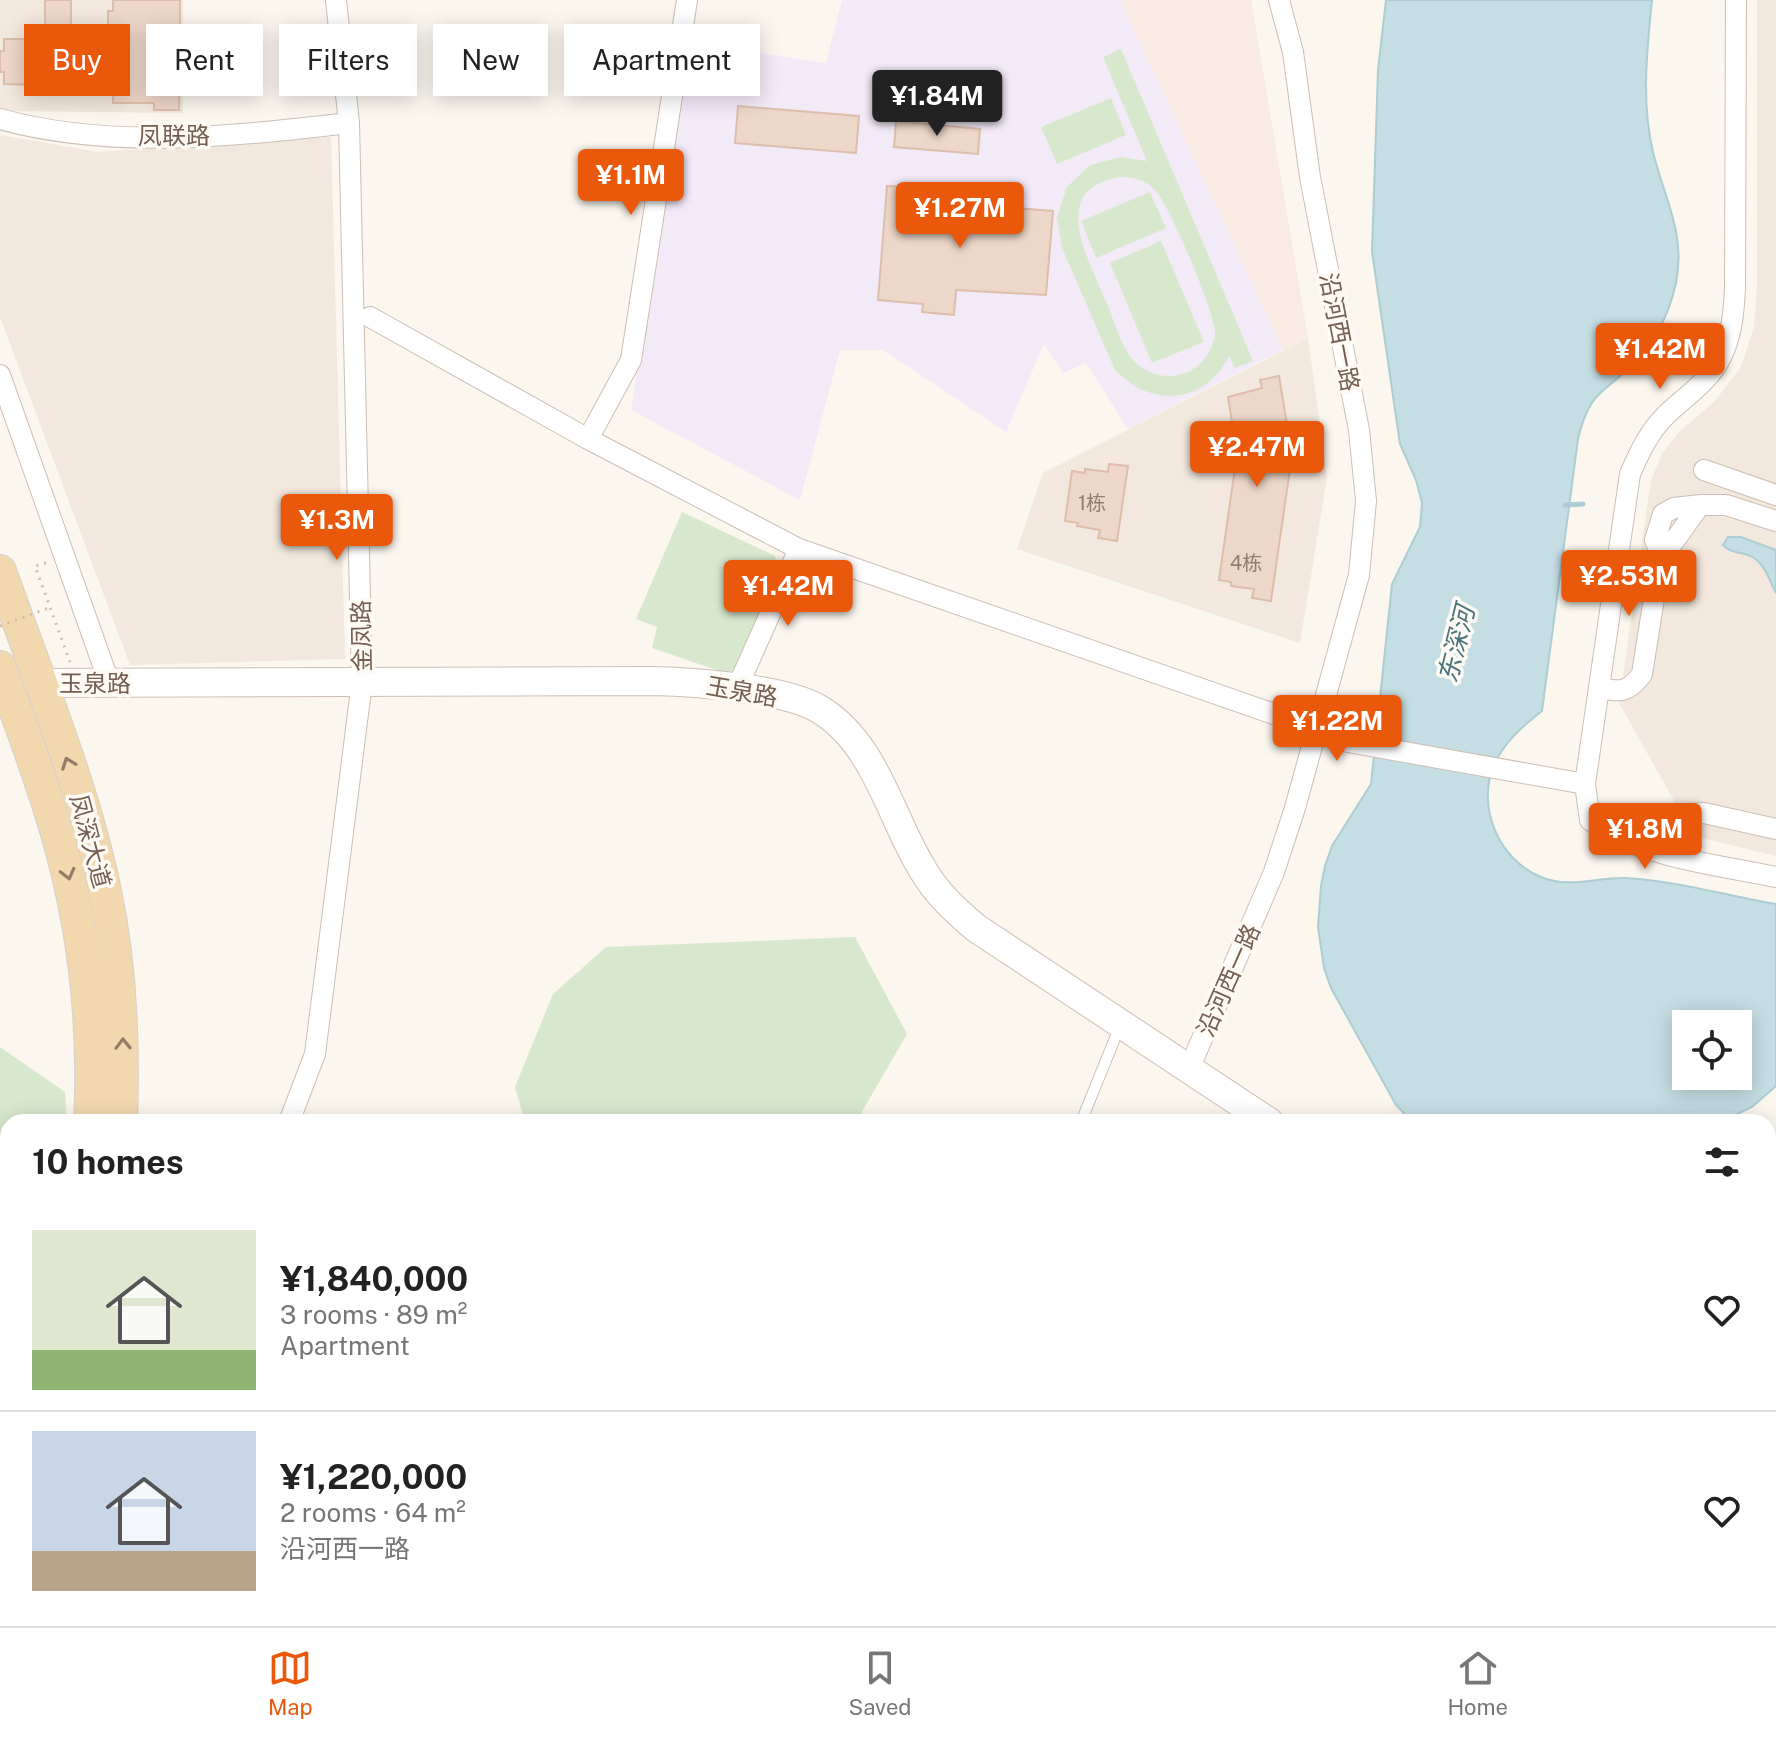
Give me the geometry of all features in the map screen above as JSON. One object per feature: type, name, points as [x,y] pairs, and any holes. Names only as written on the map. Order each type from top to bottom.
[{"type":"main road","name":"凤深大道","points":[[0,571],[83,805],[106,893],[121,1006],[121,1114]]},
{"type":"main road","name":"凤深大道","points":[[2,678],[53,820],[73,897],[88,986],[90,1114]]},
{"type":"street","name":"金凤路","points":[[292,1114],[315,1054],[362,682],[349,123],[336,0]]},
{"type":"street","points":[[588,439],[631,360],[687,0]]},
{"type":"street","name":"沿河西一路","points":[[1189,1069],[1274,872],[1359,575],[1366,501],[1359,430],[1310,177],[1293,52],[1279,0]]},
{"type":"street","points":[[1736,0],[1733,323],[1722,357],[1700,386],[1665,416],[1645,440],[1630,474],[1585,784],[1590,820],[1610,834],[1661,853],[1776,877]]},
{"type":"street","name":"凤联路","points":[[0,119],[59,132],[203,137],[349,123]]},
{"type":"street","points":[[370,317],[588,439],[799,549],[1317,729],[1337,740],[1585,784]]},
{"type":"street","points":[[0,375],[109,682]]},
{"type":"street","points":[[1704,470],[1776,495]]},
{"type":"street","points":[[1599,688],[1620,692],[1634,685],[1642,674],[1661,554],[1674,544],[1686,522],[1701,505],[1726,505],[1776,521]]},
{"type":"street","points":[[737,688],[799,549]]},
{"type":"street","name":"玉泉路","points":[[39,683],[694,682],[737,688],[816,707],[835,720],[868,760],[915,856],[938,893],[976,928],[1257,1114]]},
{"type":"street","points":[[1632,842],[1691,814],[1704,813],[1776,829]]},
{"type":"lane","points":[[1084,1114],[1121,1024]]},
{"type":"path","points":[[35,566],[66,649]]},
{"type":"path","points":[[0,626],[51,607]]},
{"type":"shaded area","points":[[0,0],[183,0],[183,24],[146,24],[146,96],[183,96],[183,113],[9,111],[0,108]]},
{"type":"shaded area","points":[[842,0],[1120,0],[1283,350],[1128,429],[1086,363],[1063,373],[1044,344],[1006,432],[883,350],[840,350],[800,500],[631,410],[680,96],[760,96],[760,53],[826,63]]},
{"type":"shaded area","points":[[1120,0],[1251,0],[1308,338],[1283,350]]},
{"type":"shaded area","points":[[1757,0],[1776,0],[1776,856],[1694,836],[1619,703],[1651,480],[1663,452],[1680,431],[1715,401],[1741,367],[1754,327],[1757,288]]},
{"type":"shaded area","points":[[0,135],[98,152],[331,137],[345,659],[130,665],[0,317]]},
{"type":"shaded area","points":[[1308,338],[1327,477],[1300,643],[1017,549],[1043,473]]},
{"type":"green space","points":[[1121,49],[1253,361],[1235,368],[1229,356],[1219,372],[1206,384],[1176,396],[1145,391],[1115,370],[1062,248],[1057,217],[1067,187],[1090,165],[1121,157],[1147,161],[1103,57]],"holes":[[[1121,177],[1147,183],[1161,198],[1208,305],[1215,334],[1213,344],[1202,362],[1186,373],[1165,376],[1150,372],[1131,358],[1083,245],[1079,210],[1085,195],[1098,184]]]},
{"type":"green space","points":[[1111,98],[1126,135],[1057,164],[1041,127]]},
{"type":"green space","points":[[1150,192],[1166,228],[1096,258],[1081,221]]},
{"type":"green space","points":[[1161,241],[1204,342],[1152,363],[1110,263]]},
{"type":"green space","points":[[682,512],[775,556],[779,570],[731,675],[652,648],[657,627],[636,619]]},
{"type":"green space","points":[[855,937],[907,1034],[861,1114],[523,1114],[515,1087],[553,994],[606,947]]},
{"type":"green space","points":[[0,1047],[65,1092],[66,1114],[0,1114]]},
{"type":"water","name":"东深河","points":[[1386,0],[1652,0],[1646,76],[1647,114],[1653,152],[1676,232],[1676,283],[1666,313],[1651,342],[1638,359],[1594,400],[1583,422],[1578,439],[1542,711],[1515,735],[1498,757],[1489,781],[1488,798],[1495,830],[1503,845],[1526,869],[1541,877],[1562,882],[1643,879],[1776,904],[1776,1086],[1752,1107],[1738,1114],[1404,1114],[1396,1105],[1331,988],[1324,968],[1318,927],[1321,886],[1332,846],[1371,784],[1392,584],[1420,527],[1422,503],[1416,480],[1400,444],[1372,252],[1378,70]]},
{"type":"water","points":[[1728,537],[1741,537],[1776,550],[1776,593],[1758,561],[1723,545]]},
{"type":"building","points":[[45,0],[71,0],[71,24],[45,24]]},
{"type":"building","points":[[113,0],[180,0],[180,24],[146,24],[146,96],[179,96],[179,110],[154,110],[154,103],[113,103],[113,96],[130,96],[130,24],[108,24],[108,11],[113,11]]},
{"type":"building","points":[[4,39],[24,39],[24,84],[4,84],[4,72],[0,72],[0,51],[4,51]]},
{"type":"building","points":[[738,106],[859,116],[856,153],[735,143]]},
{"type":"building","points":[[896,121],[980,129],[978,154],[894,147]]},
{"type":"building","points":[[887,186],[917,188],[917,196],[963,200],[963,204],[1053,211],[1046,295],[956,290],[954,315],[922,312],[923,304],[878,300]]},
{"type":"building","points":[[1279,376],[1292,455],[1271,601],[1252,598],[1254,589],[1231,586],[1231,582],[1219,580],[1237,454],[1228,397],[1262,388],[1260,380]]},
{"type":"building","points":[[1109,464],[1128,466],[1117,541],[1098,538],[1100,530],[1065,521],[1072,471],[1108,472]]},
{"type":"waterway","points":[[1565,505],[1583,504]]}]
